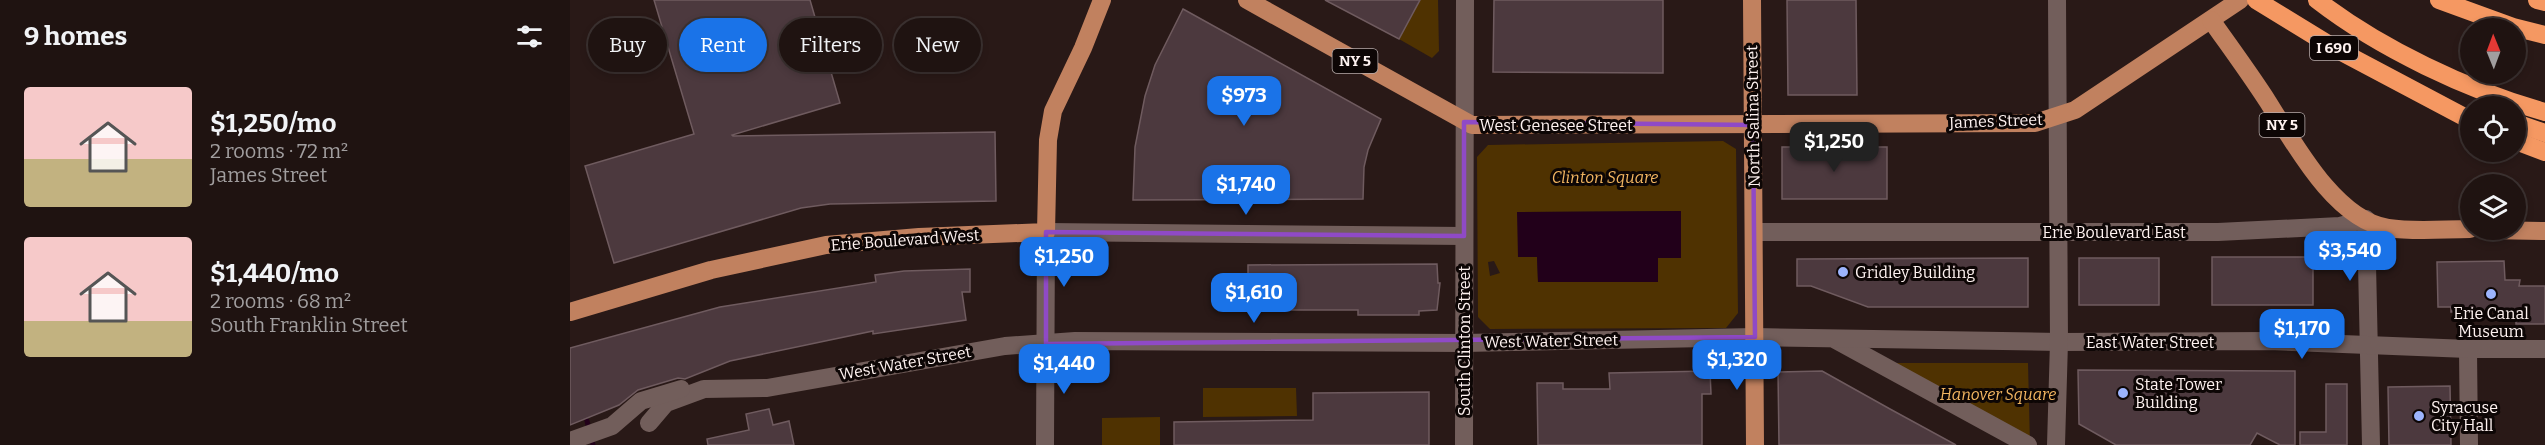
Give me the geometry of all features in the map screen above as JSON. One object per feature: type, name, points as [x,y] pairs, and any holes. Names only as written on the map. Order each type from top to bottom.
[{"type":"highway","name":"I 690","points":[[2256,0],[2336,49],[2415,89],[2460,106]]},
{"type":"highway","points":[[2317,0],[2409,58],[2523,106],[2545,112]]},
{"type":"highway","points":[[2439,0],[2513,27],[2545,35]]},
{"type":"highway","points":[[2537,0],[2545,2]]},
{"type":"highway","points":[[2415,89],[2460,114]]},
{"type":"highway","points":[[2526,126],[2545,133]]},
{"type":"highway","points":[[2526,145],[2545,152]]},
{"type":"main road","points":[[1046,232],[1048,140],[1053,111],[1083,48],[1102,0]]},
{"type":"main road","name":"West Genesee Street","points":[[1247,0],[1472,125],[1753,125]]},
{"type":"main road","name":"North Salina Street","points":[[1752,0],[1755,445]]},
{"type":"main road","name":"James Street","points":[[1753,125],[2035,123],[2075,110],[2240,0]]},
{"type":"main road","name":"NY 5","points":[[2211,20],[2268,102],[2294,147],[2344,205],[2366,219],[2387,228],[2460,229]]},
{"type":"main road","points":[[2526,231],[2545,231]]},
{"type":"main road","name":"Erie Boulevard West","points":[[570,312],[711,270],[826,245],[919,237],[1046,232]]},
{"type":"street","name":"South Clinton Street","points":[[1464,445],[1466,0]]},
{"type":"street","points":[[2056,445],[2059,342],[2057,0]]},
{"type":"street","points":[[2366,219],[2372,445]]},
{"type":"street","name":"Erie Boulevard East","points":[[1754,232],[2218,232],[2340,226],[2366,219]]},
{"type":"street","name":"Erie Boulevard West","points":[[1046,232],[1464,236]]},
{"type":"street","points":[[1045,445],[1046,232]]},
{"type":"street","name":"East Water Street","points":[[1755,338],[2059,342],[2269,341],[2370,343],[2468,349],[2545,349]]},
{"type":"street","name":"West Water Street","points":[[570,441],[612,426],[641,401],[684,388],[767,388],[1005,346],[1075,341],[1464,343],[1755,338]]},
{"type":"street","points":[[1834,339],[2028,445]]},
{"type":"street","points":[[2468,349],[2469,445]]},
{"type":"street","name":"West Water Street","points":[[649,423],[666,403],[704,388]]},
{"type":"highlighted area","points":[[1464,122],[1753,125],[1755,337],[1046,344],[1046,232],[1464,236]]},
{"type":"green space","points":[[1420,0],[1438,0],[1439,51],[1432,58],[1399,39]]},
{"type":"green space","name":"Clinton Square","points":[[1723,141],[1736,149],[1738,313],[1726,328],[1490,329],[1478,317],[1477,157],[1488,145]],"holes":[[[1680,211],[1680,258],[1658,258],[1658,282],[1538,282],[1537,257],[1518,212]],[[1494,261],[1500,273],[1490,276],[1488,262]]]},
{"type":"green space","name":"Hanover Square","points":[[1878,363],[2028,363],[2030,445]]},
{"type":"green space","points":[[1203,388],[1296,388],[1297,416],[1203,417]]},
{"type":"green space","points":[[1160,417],[1160,445],[1102,445],[1102,418]]},
{"type":"shaded area","points":[[1681,211],[1681,258],[1658,258],[1658,282],[1538,282],[1537,257],[1518,257],[1517,212]]},
{"type":"building","points":[[654,0],[810,0],[815,18],[779,18],[779,72],[831,72],[840,103],[732,135],[995,132],[996,201],[830,204],[801,208],[614,263],[585,166],[694,134],[667,44],[667,18],[659,18]]},
{"type":"building","points":[[1325,0],[1420,0],[1399,39]]},
{"type":"building","points":[[1494,0],[1663,0],[1663,73],[1493,72]]},
{"type":"building","points":[[1787,0],[1856,0],[1857,95],[1788,95]]},
{"type":"building","points":[[1183,9],[1381,119],[1368,150],[1364,167],[1363,199],[1133,200],[1135,147],[1145,96],[1155,65]]},
{"type":"building","points":[[1782,147],[1887,147],[1887,199],[1782,199]]},
{"type":"building","points":[[2212,257],[2313,257],[2313,305],[2212,305]]},
{"type":"building","points":[[2028,258],[2028,307],[1868,307],[1811,286],[1797,286],[1797,259]]},
{"type":"building","points":[[2079,258],[2159,258],[2159,305],[2079,305]]},
{"type":"building","name":"Erie Canal Museum","points":[[2504,261],[2505,280],[2520,280],[2519,286],[2545,286],[2545,324],[2516,324],[2516,311],[2451,312],[2451,307],[2438,307],[2437,262]]},
{"type":"building","points":[[1437,264],[1438,283],[1440,283],[1437,310],[1419,311],[1419,315],[1358,315],[1358,310],[1248,310],[1248,292],[1241,292],[1241,275],[1248,275],[1248,265]]},
{"type":"building","points":[[970,269],[970,292],[962,292],[966,320],[873,334],[873,331],[730,361],[685,379],[678,378],[638,390],[619,405],[570,425],[570,348],[720,307],[876,282],[875,275],[904,271]]},
{"type":"building","points":[[2078,370],[2295,371],[2295,445],[2280,445],[2257,433],[2250,445],[2116,445],[2079,424]]},
{"type":"building","points":[[1710,371],[1711,394],[1702,394],[1702,445],[1538,445],[1537,383],[1563,383],[1563,389],[1610,389],[1609,373]]},
{"type":"building","points":[[1822,371],[1956,445],[1779,445],[1778,372]]},
{"type":"building","points":[[2326,384],[2347,384],[2347,445],[2300,445],[2300,432],[2326,432]]},
{"type":"building","name":"Syracuse City Hall","points":[[2450,386],[2451,445],[2389,445],[2388,387]]},
{"type":"building","points":[[1429,392],[1429,445],[1174,445],[1174,422],[1313,420],[1313,393]]},
{"type":"building","points":[[769,409],[773,425],[789,421],[794,445],[708,445],[707,439],[749,430],[746,414]]},
{"type":"waterway","points":[[587,421],[593,445]]},
{"type":"place","name":"Gridley Building","points":[[1843,272]]},
{"type":"place","name":"Erie Canal Museum","points":[[2491,294]]},
{"type":"place","name":"State Tower Building","points":[[2123,393]]},
{"type":"place","name":"Syracuse City Hall","points":[[2419,416]]}]
